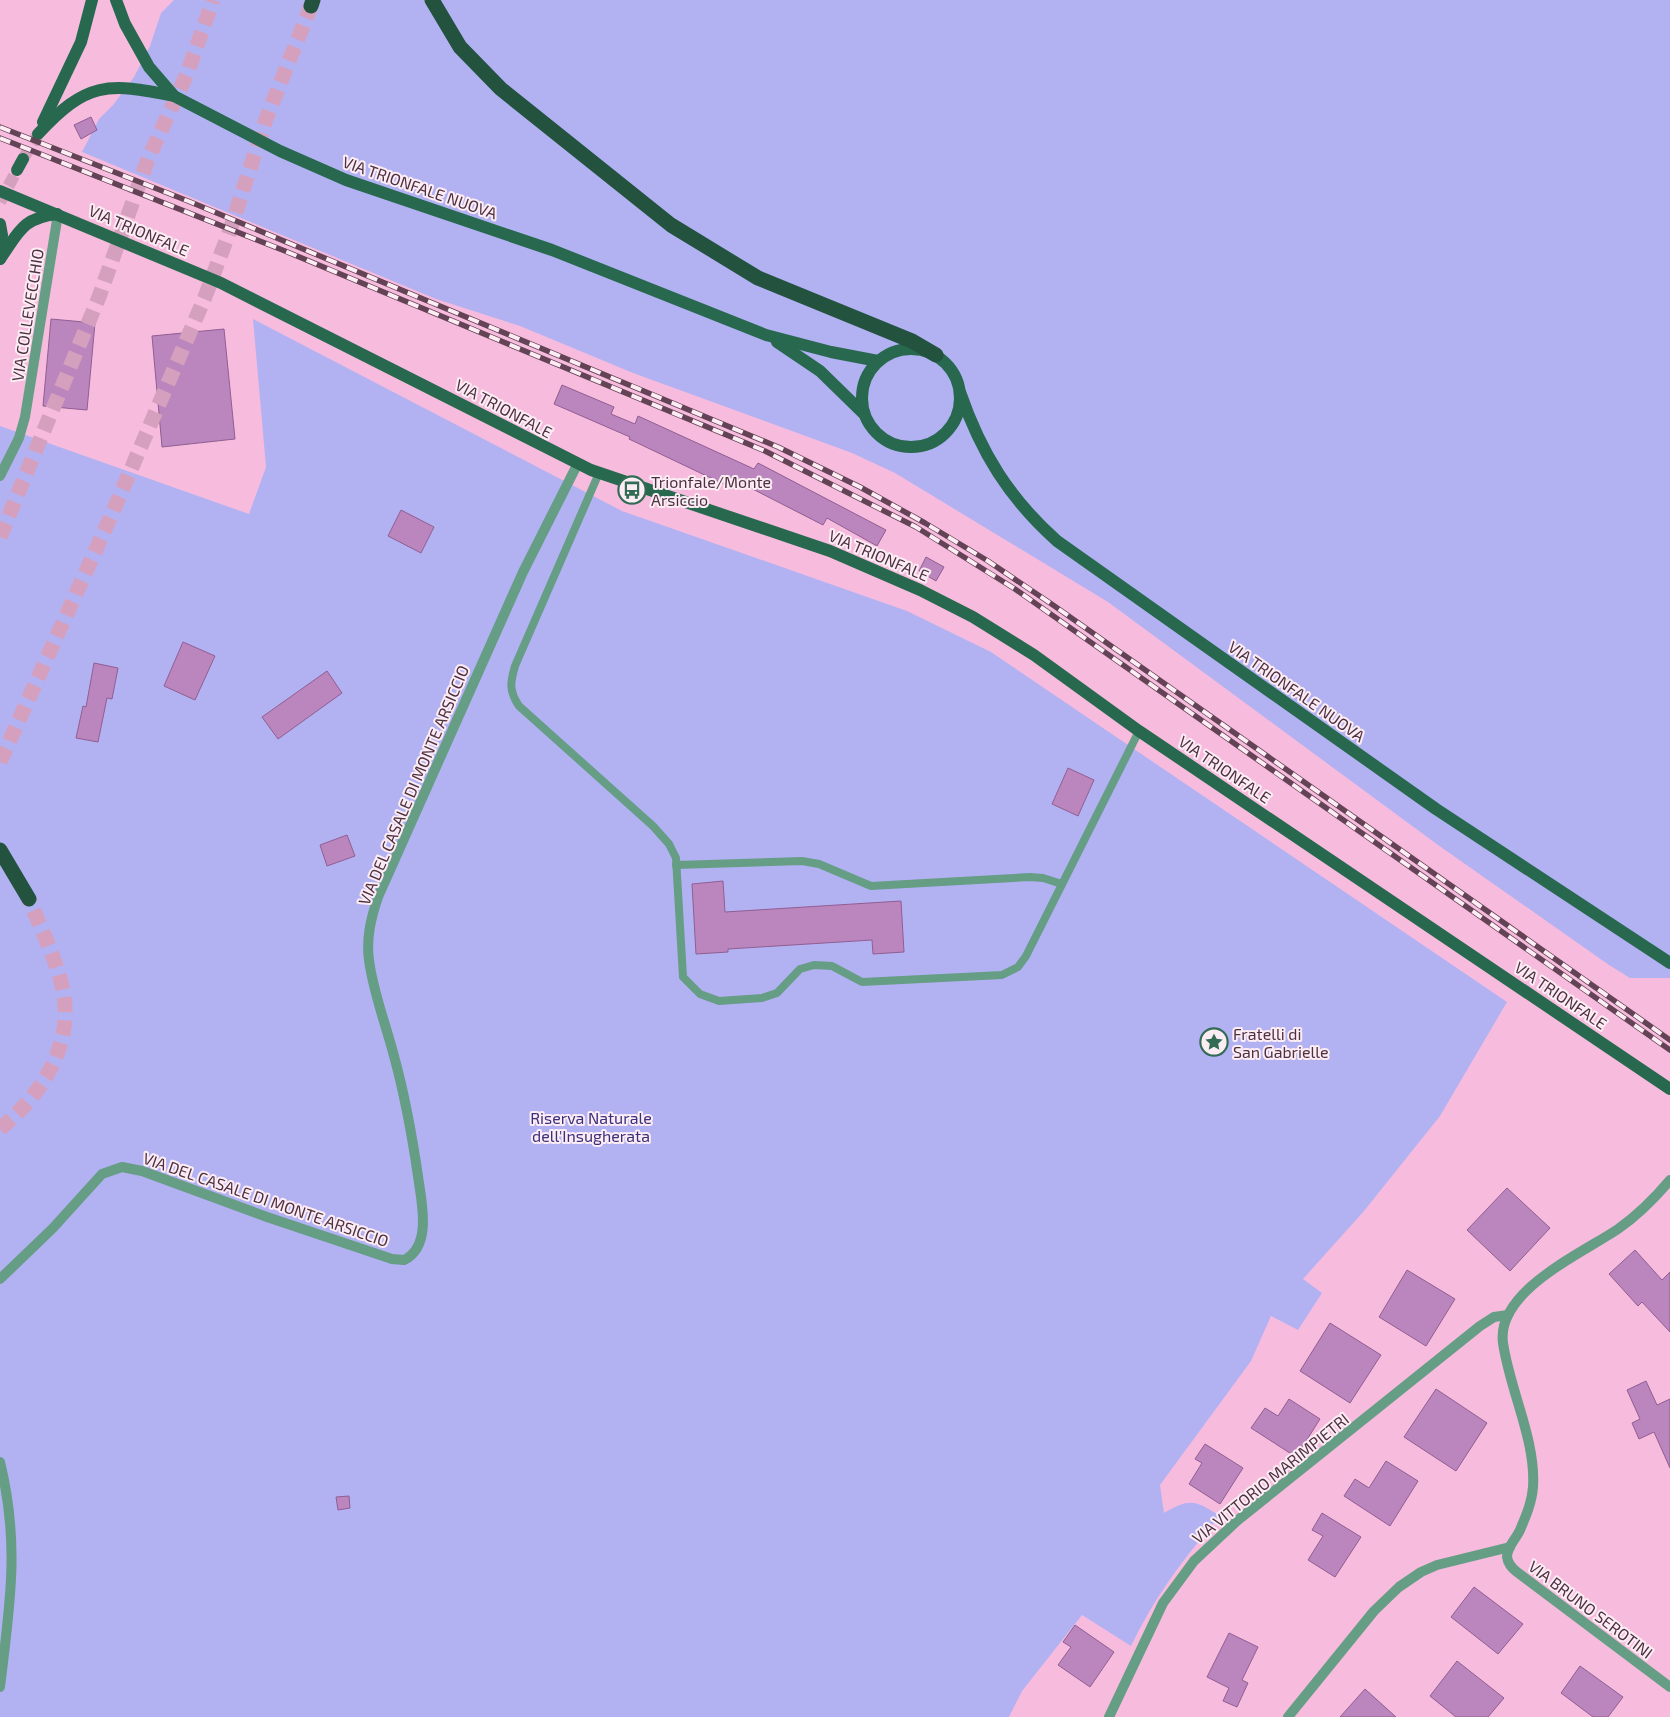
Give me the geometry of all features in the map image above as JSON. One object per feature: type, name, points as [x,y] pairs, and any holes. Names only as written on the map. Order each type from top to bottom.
[{"type":"highway","points":[[432,0],[453,36],[496,84],[599,169],[671,225],[758,278],[912,341],[936,355]]},
{"type":"highway","points":[[0,850],[29,899]]},
{"type":"main road","points":[[92,0],[85,30],[71,67],[38,134],[69,103],[94,91],[110,87],[174,96]]},
{"type":"main road","name":"VIA TRIONFALE NUOVA","points":[[116,0],[124,24],[148,67],[174,96],[253,138],[346,180],[552,250],[766,335],[831,352],[878,361]]},
{"type":"main road","name":"VIA TRIONFALE","points":[[0,191],[171,261],[283,312],[578,464],[599,473],[830,551],[920,590],[972,617],[1017,644],[1139,732],[1670,1089]]},
{"type":"main road","points":[[0,259],[29,221],[41,216],[58,214]]},
{"type":"main road","points":[[0,224],[2,235],[0,259]]},
{"type":"main road","name":"VIA TRIONFALE NUOVA","points":[[766,335],[820,371],[864,413]]},
{"type":"main road","points":[[906,348],[922,350],[936,355],[948,365],[956,378],[960,392],[960,407],[955,421],[940,439],[923,446],[899,446],[886,441],[872,429],[864,413],[863,386],[868,373],[878,361],[892,352],[906,348]]},
{"type":"main road","name":"VIA TRIONFALE NUOVA","points":[[960,392],[979,440],[1005,485],[1028,514],[1063,546],[1436,809],[1668,961]]},
{"type":"street","name":"VIA COLLEVECCHIO","points":[[0,476],[19,438],[26,417],[58,214]]},
{"type":"street","name":"VIA DEL CASALE DI MONTE ARSICCIO","points":[[0,1279],[53,1228],[97,1177],[110,1169],[122,1167],[142,1171],[267,1218],[392,1259],[404,1260],[413,1253],[422,1234],[422,1211],[406,1101],[370,967],[368,943],[370,923],[380,893],[513,592],[578,464]]},
{"type":"street","points":[[1288,1717],[1374,1611],[1399,1587],[1437,1565],[1510,1547],[1530,1504],[1534,1472],[1532,1455],[1513,1392],[1503,1342],[1508,1315],[1526,1290],[1628,1221],[1652,1201],[1670,1180]]},
{"type":"street","name":"VIA VITTORIO MARIMPIETRI","points":[[1109,1717],[1163,1603],[1194,1561],[1238,1520],[1480,1326],[1494,1317],[1508,1315]]},
{"type":"street","points":[[0,1462],[10,1509],[13,1549],[9,1613],[0,1687]]},
{"type":"street","name":"VIA BRUNO SEROTINI","points":[[1510,1547],[1508,1560],[1514,1570],[1670,1687]]},
{"type":"lane","points":[[599,473],[515,666],[510,682],[511,693],[519,706],[653,826],[669,844],[676,865],[683,977],[700,994],[719,1001],[762,998],[777,993],[800,969],[814,965],[832,966],[862,982],[1002,975],[1018,967],[1026,956],[1139,732]]},
{"type":"lane","points":[[676,865],[802,861],[819,864],[871,886],[1030,877],[1042,878],[1062,884]]},
{"type":"green space","points":[[174,0],[1670,0],[1670,978],[1630,978],[1609,965],[1438,845],[1108,602],[895,473],[852,453],[633,373],[520,326],[436,299],[82,152],[99,119],[113,105],[134,77],[150,46],[161,13]]},
{"type":"green space","name":"Riserva Naturale dell'Insugherata","points":[[253,319],[622,511],[907,611],[991,652],[1507,1002],[1440,1116],[1364,1211],[1303,1279],[1322,1293],[1298,1330],[1271,1316],[1251,1361],[1160,1485],[1164,1513],[1180,1505],[1192,1503],[1198,1504],[1220,1516],[1171,1578],[1131,1646],[1082,1615],[1022,1691],[1009,1717],[0,1717],[0,426],[249,514],[266,467]]},
{"type":"building","points":[[91,117],[97,130],[81,139],[74,125]]},
{"type":"building","points":[[51,319],[95,323],[87,410],[43,406]]},
{"type":"building","points":[[224,329],[235,439],[162,447],[152,336]]},
{"type":"building","points":[[562,385],[614,407],[611,414],[635,424],[638,416],[754,469],[758,463],[886,530],[877,546],[827,518],[823,525],[737,481],[734,489],[629,439],[630,437],[554,404]]},
{"type":"building","points":[[401,510],[434,527],[421,553],[388,536]]},
{"type":"building","points":[[926,557],[944,567],[936,581],[919,571]]},
{"type":"building","points":[[183,642],[215,656],[195,700],[164,686]]},
{"type":"building","points":[[94,663],[118,668],[112,699],[107,698],[98,742],[76,738],[83,706],[86,707]]},
{"type":"building","points":[[327,671],[342,693],[278,739],[262,717]]},
{"type":"building","points":[[1068,768],[1094,780],[1078,816],[1052,804]]},
{"type":"building","points":[[347,835],[355,856],[327,866],[320,845]]},
{"type":"building","points":[[723,881],[725,912],[901,901],[904,952],[873,954],[872,940],[728,949],[728,952],[696,954],[692,884]]},
{"type":"building","points":[[1507,1188],[1550,1228],[1510,1271],[1467,1230]]},
{"type":"building","points":[[1635,1250],[1662,1280],[1670,1272],[1670,1332],[1642,1302],[1638,1306],[1609,1274]]},
{"type":"building","points":[[1407,1270],[1455,1299],[1426,1346],[1379,1317]]},
{"type":"building","points":[[1330,1323],[1381,1355],[1350,1403],[1300,1371]]},
{"type":"building","points":[[1646,1381],[1657,1405],[1670,1399],[1670,1468],[1654,1432],[1639,1439],[1632,1423],[1640,1419],[1627,1390]]},
{"type":"building","points":[[1436,1389],[1487,1423],[1456,1471],[1404,1437]]},
{"type":"building","points":[[1289,1399],[1320,1419],[1296,1457],[1251,1428],[1265,1408],[1278,1416]]},
{"type":"building","points":[[1205,1444],[1243,1468],[1220,1504],[1189,1484],[1202,1463],[1195,1459]]},
{"type":"building","points":[[1386,1461],[1418,1481],[1390,1526],[1344,1496],[1355,1479],[1369,1488]]},
{"type":"building","points":[[349,1496],[350,1508],[338,1510],[336,1497]]},
{"type":"building","points":[[1322,1513],[1361,1537],[1335,1577],[1308,1560],[1323,1536],[1312,1530]]},
{"type":"building","points":[[1474,1587],[1523,1624],[1498,1654],[1451,1617]]},
{"type":"building","points":[[1075,1625],[1114,1652],[1090,1687],[1058,1665],[1071,1647],[1063,1642]]},
{"type":"building","points":[[1229,1633],[1258,1647],[1242,1680],[1248,1683],[1237,1707],[1223,1701],[1229,1688],[1207,1677]]},
{"type":"building","points":[[1457,1661],[1504,1698],[1488,1717],[1456,1717],[1430,1696]]},
{"type":"building","points":[[1580,1666],[1623,1697],[1608,1717],[1593,1717],[1561,1693]]},
{"type":"building","points":[[1365,1689],[1396,1717],[1340,1717]]},
{"type":"tunnel","points":[[0,537],[99,297],[148,159],[187,74],[213,0]]},
{"type":"tunnel","points":[[0,762],[111,516],[205,297],[230,230],[266,119],[311,6]]},
{"type":"tunnel","points":[[23,159],[38,134]]},
{"type":"tunnel","points":[[0,202],[17,170]]},
{"type":"tunnel","points":[[0,1129],[29,1100],[42,1083],[60,1047],[64,1027],[65,1007],[59,975],[29,899]]},
{"type":"railway","points":[[0,127],[188,201],[778,447],[860,487],[988,561],[1053,605],[1670,1040]]},
{"type":"railway","points":[[0,138],[285,251],[765,451],[916,527],[1015,589],[1670,1050]]},
{"type":"place","name":"Trionfale/Monte Arsiccio","points":[[632,490]]},
{"type":"place","name":"Fratelli di San Gabrielle","points":[[1214,1042]]}]
